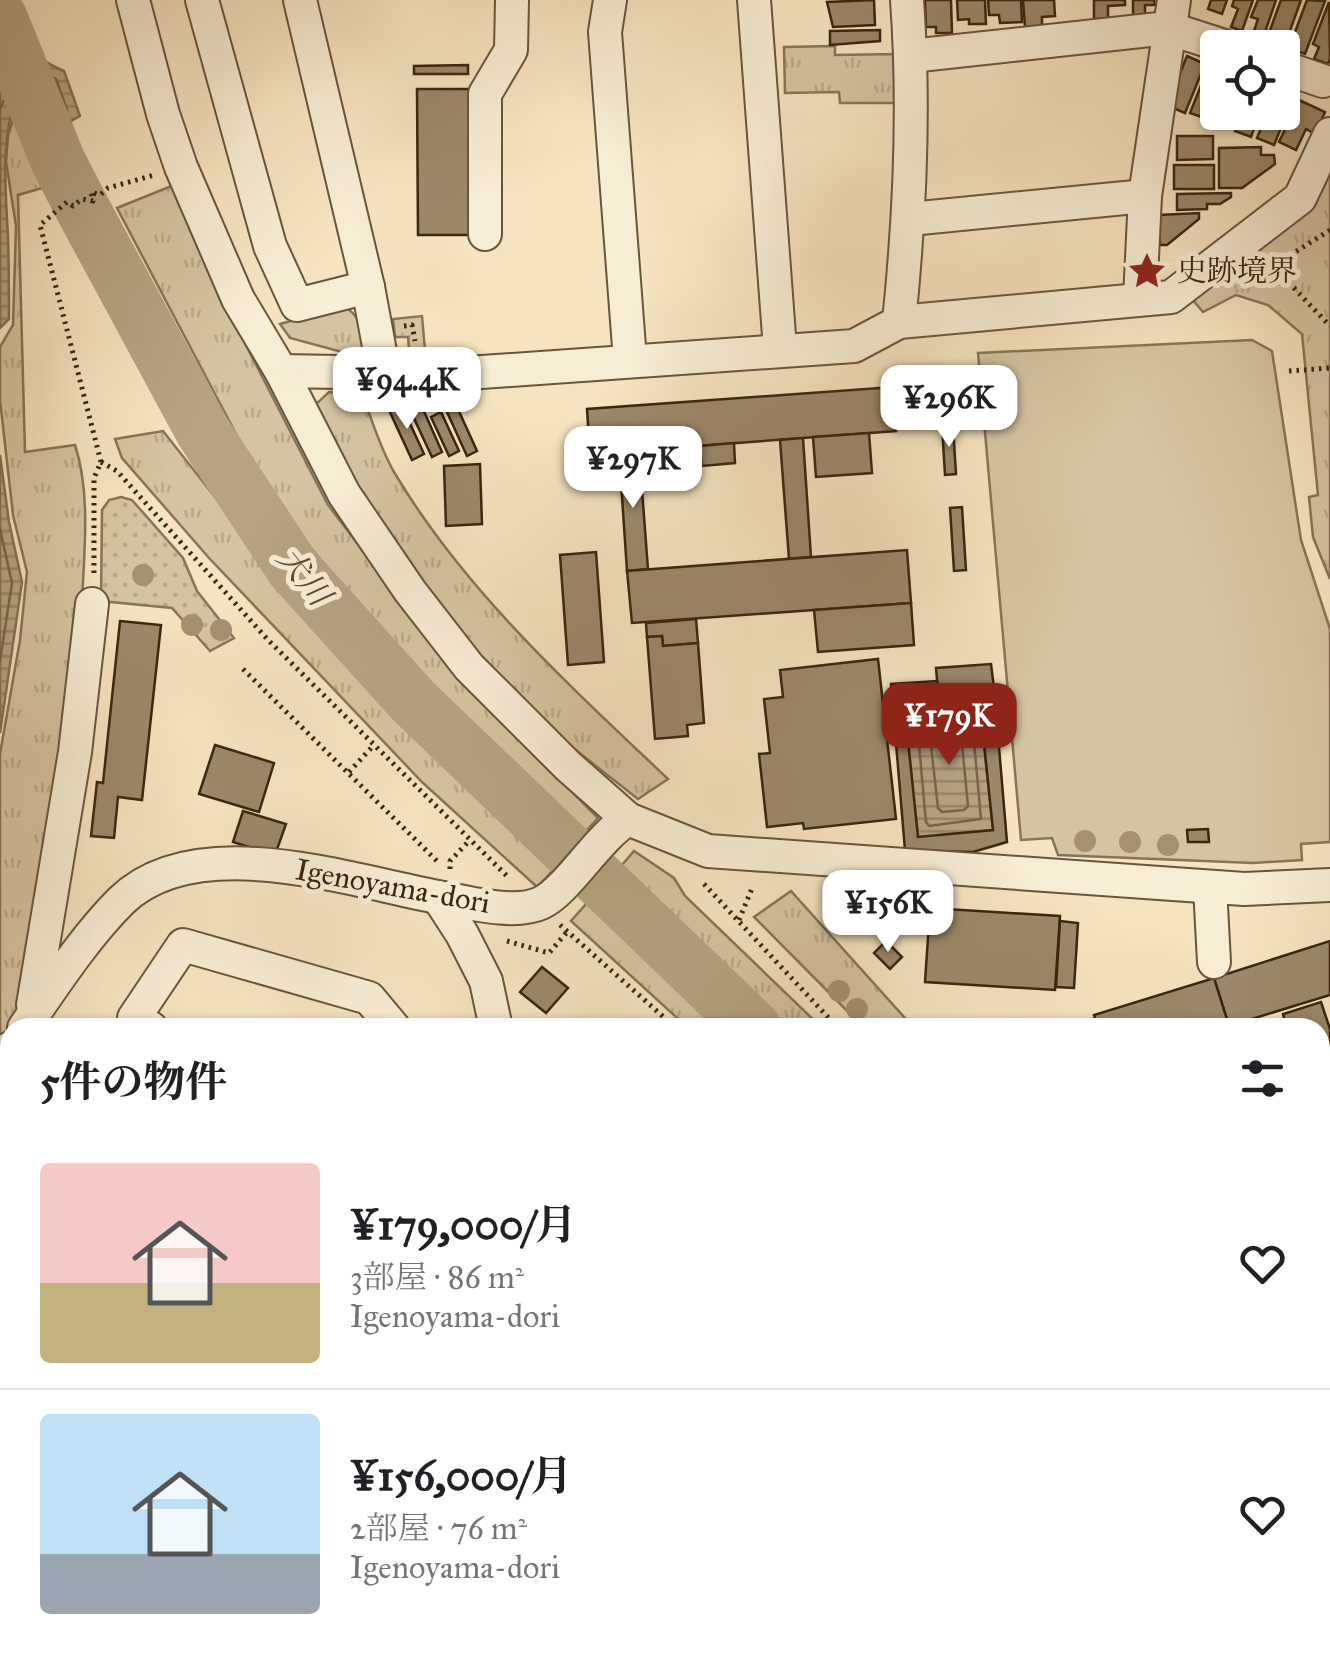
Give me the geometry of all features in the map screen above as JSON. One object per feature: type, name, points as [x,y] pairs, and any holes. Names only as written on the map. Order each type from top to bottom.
[{"type":"street","points":[[133,0],[181,167],[238,300],[281,371],[344,494],[410,591],[469,667],[621,823],[708,851],[1244,889],[1330,885]]},
{"type":"street","points":[[202,0],[270,246],[296,305],[368,286]]},
{"type":"street","points":[[300,0],[368,286],[384,372]]},
{"type":"street","points":[[486,234],[485,94],[511,50],[512,0]]},
{"type":"street","points":[[610,0],[605,32],[630,360]]},
{"type":"street","points":[[754,0],[780,349]]},
{"type":"street","points":[[899,322],[910,218],[911,56],[907,0]]},
{"type":"street","points":[[911,56],[1171,14],[1200,31]]},
{"type":"street","points":[[1140,300],[1145,196],[1171,14]]},
{"type":"street","points":[[1300,73],[1323,81]]},
{"type":"street","points":[[281,371],[454,374],[854,346],[899,322],[1172,298],[1300,198],[1330,134]]},
{"type":"street","points":[[910,218],[1145,196]]},
{"type":"street","points":[[28,1018],[76,752],[92,604]]},
{"type":"street","points":[[556,911],[621,823]]},
{"type":"street","name":"Igenoyama-dori","points":[[31,1018],[68,965],[123,899],[165,872],[221,864],[291,867],[444,885],[512,906],[537,904],[556,911]]},
{"type":"street","points":[[444,885],[462,934],[486,981],[494,1018]]},
{"type":"street","points":[[1210,887],[1214,962]]},
{"type":"street","points":[[134,1018],[182,945],[369,998],[386,1018]]},
{"type":"path","points":[[92,604],[94,478],[101,462],[40,225],[66,202],[74,206],[82,199],[93,201],[91,192],[100,194],[108,188],[181,167]]},
{"type":"path","points":[[1330,230],[1272,266],[1330,326]]},
{"type":"path","points":[[1289,371],[1330,368]]},
{"type":"path","points":[[101,462],[117,471],[268,640],[512,881]]},
{"type":"path","points":[[243,669],[349,772],[444,885]]},
{"type":"path","points":[[349,772],[373,746]]},
{"type":"path","points":[[450,861],[470,840]]},
{"type":"path","points":[[739,920],[752,888]]},
{"type":"path","points":[[712,894],[829,1018]]},
{"type":"path","points":[[556,911],[568,932],[665,1018]]},
{"type":"path","points":[[548,953],[568,932]]},
{"type":"green space","points":[[835,46],[835,55],[898,54],[899,103],[840,103],[839,92],[785,93],[784,47]]},
{"type":"green space","points":[[18,103],[46,187],[18,195],[25,452],[75,445],[83,483],[85,544],[82,603],[18,1009],[13,1018],[0,1018],[0,754],[20,640],[27,572],[13,515],[0,400],[0,347],[13,325],[16,226],[6,162],[8,136]]},
{"type":"green space","points":[[1330,155],[1330,579],[1313,537],[1309,497],[1318,495],[1302,334],[1268,305],[1236,295],[1203,312],[1187,293]]},
{"type":"green space","points":[[176,184],[231,316],[328,505],[465,684],[598,818],[575,843],[492,761],[340,585],[265,489],[117,208]]},
{"type":"green space","points":[[343,306],[362,328],[367,346],[357,356],[290,338],[280,324]]},
{"type":"green space","points":[[422,316],[426,362],[413,362],[398,351],[409,349],[408,337],[395,337],[393,319]]},
{"type":"green space","points":[[1252,340],[1272,351],[1301,540],[1330,629],[1330,842],[1301,844],[1302,860],[1253,863],[1058,855],[1052,838],[1021,840],[978,353]]},
{"type":"green space","points":[[329,392],[362,394],[394,472],[452,557],[520,634],[668,779],[638,799],[568,744],[492,670],[446,616],[332,456],[315,405]]},
{"type":"green space","points":[[163,431],[282,582],[434,742],[559,864],[537,887],[422,782],[209,558],[122,458],[115,439]]},
{"type":"green space","points":[[109,500],[132,500],[183,558],[197,591],[234,638],[210,651],[172,608],[101,601],[102,510]]},
{"type":"green space","points":[[634,851],[674,878],[685,896],[812,1018],[768,1018],[664,922],[610,879]]},
{"type":"green space","points":[[791,891],[905,1018],[854,1018],[754,917]]},
{"type":"green space","points":[[594,895],[726,1018],[677,1018],[571,921]]},
{"type":"water","points":[[0,0],[10,0],[21,36],[32,52],[64,71],[80,116],[35,142],[16,98],[5,167],[9,319],[0,328]]},
{"type":"water","points":[[0,455],[22,582],[0,733]]},
{"type":"water","points":[[981,715],[993,830],[918,837],[906,722]]},
{"type":"building","points":[[874,0],[875,25],[833,27],[827,2]]},
{"type":"building","points":[[925,0],[951,0],[952,33],[936,33],[936,27],[926,27]]},
{"type":"building","points":[[957,0],[985,0],[986,24],[958,20]]},
{"type":"building","points":[[988,0],[1021,0],[1022,22],[1000,23],[999,15],[989,15]]},
{"type":"building","points":[[1023,0],[1054,0],[1055,16],[1042,17],[1042,26],[1025,27]]},
{"type":"building","points":[[1094,0],[1125,0],[1125,5],[1108,6],[1108,19],[1094,19]]},
{"type":"building","points":[[1133,0],[1154,0],[1155,5],[1145,5],[1145,16],[1133,16]]},
{"type":"building","points":[[1211,0],[1227,0],[1222,14],[1208,9]]},
{"type":"building","points":[[1234,0],[1253,0],[1242,30],[1231,27],[1238,9],[1232,6]]},
{"type":"building","points":[[1258,0],[1276,0],[1266,30],[1254,30],[1258,19],[1251,17]]},
{"type":"building","points":[[1281,0],[1301,0],[1290,30],[1270,30]]},
{"type":"building","points":[[1307,0],[1325,1],[1305,54],[1300,52],[1300,30],[1296,30]]},
{"type":"building","points":[[1329,2],[1328,64],[1314,59],[1319,47],[1313,44]]},
{"type":"building","points":[[880,30],[880,41],[830,45],[830,31]]},
{"type":"building","points":[[1187,56],[1200,62],[1200,76],[1185,113],[1173,108],[1174,88]]},
{"type":"building","points":[[468,65],[468,74],[414,74],[414,66]]},
{"type":"building","points":[[1200,88],[1200,117],[1190,113]]},
{"type":"building","points":[[417,89],[469,89],[470,235],[418,235]]},
{"type":"building","points":[[1300,100],[1325,112],[1315,134],[1306,129],[1296,150],[1279,142],[1285,130],[1300,130]]},
{"type":"building","points":[[1235,130],[1254,130],[1251,137]]},
{"type":"building","points":[[1260,130],[1280,130],[1274,145],[1257,138]]},
{"type":"building","points":[[1177,136],[1213,136],[1213,159],[1177,160]]},
{"type":"building","points":[[1261,147],[1261,155],[1274,155],[1275,164],[1242,188],[1219,188],[1219,148]]},
{"type":"building","points":[[1174,165],[1214,165],[1214,189],[1174,189]]},
{"type":"building","points":[[1231,193],[1220,204],[1207,204],[1207,209],[1177,210],[1177,194]]},
{"type":"building","points":[[1199,213],[1199,219],[1167,245],[1160,245],[1159,215]]},
{"type":"building","points":[[893,387],[896,431],[590,454],[587,409]]},
{"type":"building","points":[[401,404],[424,454],[412,460],[389,410]]},
{"type":"building","points":[[457,407],[477,451],[467,456],[447,412]]},
{"type":"building","points":[[423,409],[442,452],[432,457],[412,414]]},
{"type":"building","points":[[441,412],[459,451],[449,456],[431,417]]},
{"type":"building","points":[[942,426],[953,426],[956,474],[945,475]]},
{"type":"building","points":[[869,433],[872,473],[816,477],[813,437]]},
{"type":"building","points":[[803,438],[811,557],[789,559],[780,440]]},
{"type":"building","points":[[734,443],[735,463],[702,466],[700,446]]},
{"type":"building","points":[[669,448],[671,482],[654,483],[652,449]]},
{"type":"building","points":[[639,450],[648,569],[627,571],[619,452]]},
{"type":"building","points":[[480,464],[482,524],[446,526],[444,466]]},
{"type":"building","points":[[962,507],[966,570],[954,571],[950,508]]},
{"type":"building","points":[[907,550],[911,603],[632,623],[627,571]]},
{"type":"building","points":[[596,552],[604,662],[568,665],[560,555]]},
{"type":"building","points":[[911,603],[914,645],[818,652],[814,610]]},
{"type":"building","points":[[696,619],[698,643],[663,646],[662,636],[647,637],[646,623]]},
{"type":"building","points":[[120,621],[161,625],[142,800],[118,797],[114,838],[91,836],[97,782],[103,783]]},
{"type":"building","points":[[662,636],[663,646],[698,643],[704,723],[687,725],[688,736],[655,739],[647,637]]},
{"type":"building","points":[[878,659],[896,819],[804,829],[803,823],[767,827],[759,754],[770,753],[764,699],[783,697],[780,670]]},
{"type":"building","points":[[991,664],[994,688],[938,692],[936,668]]},
{"type":"building","points":[[937,681],[938,692],[994,688],[1007,842],[973,852],[905,850],[891,684]],"holes":[[[981,715],[993,830],[918,837],[906,722]]]},
{"type":"building","points":[[215,745],[274,763],[259,812],[199,794]]},
{"type":"building","points":[[243,811],[286,824],[275,855],[233,842]]},
{"type":"building","points":[[1208,829],[1209,842],[1188,842],[1187,830]]},
{"type":"building","points":[[894,904],[914,904],[914,915],[894,915]]},
{"type":"building","points":[[930,908],[1060,916],[1055,990],[925,982]]},
{"type":"building","points":[[1060,921],[1078,923],[1074,988],[1056,987]]},
{"type":"building","points":[[886,941],[902,957],[890,969],[874,953]]},
{"type":"building","points":[[1330,941],[1330,995],[1255,1018],[1226,1018],[1214,978]]},
{"type":"building","points":[[542,967],[568,988],[546,1013],[520,992]]},
{"type":"building","points":[[1214,978],[1226,1018],[1095,1018],[1094,1015]]},
{"type":"building","points":[[1321,1002],[1326,1018],[1284,1018],[1283,1014]]},
{"type":"waterway","name":"犬川","points":[[0,18],[58,161],[79,202],[202,430],[293,568],[413,701],[744,1018]]},
{"type":"place","name":"史跡境界","points":[[1147,271]]}]
